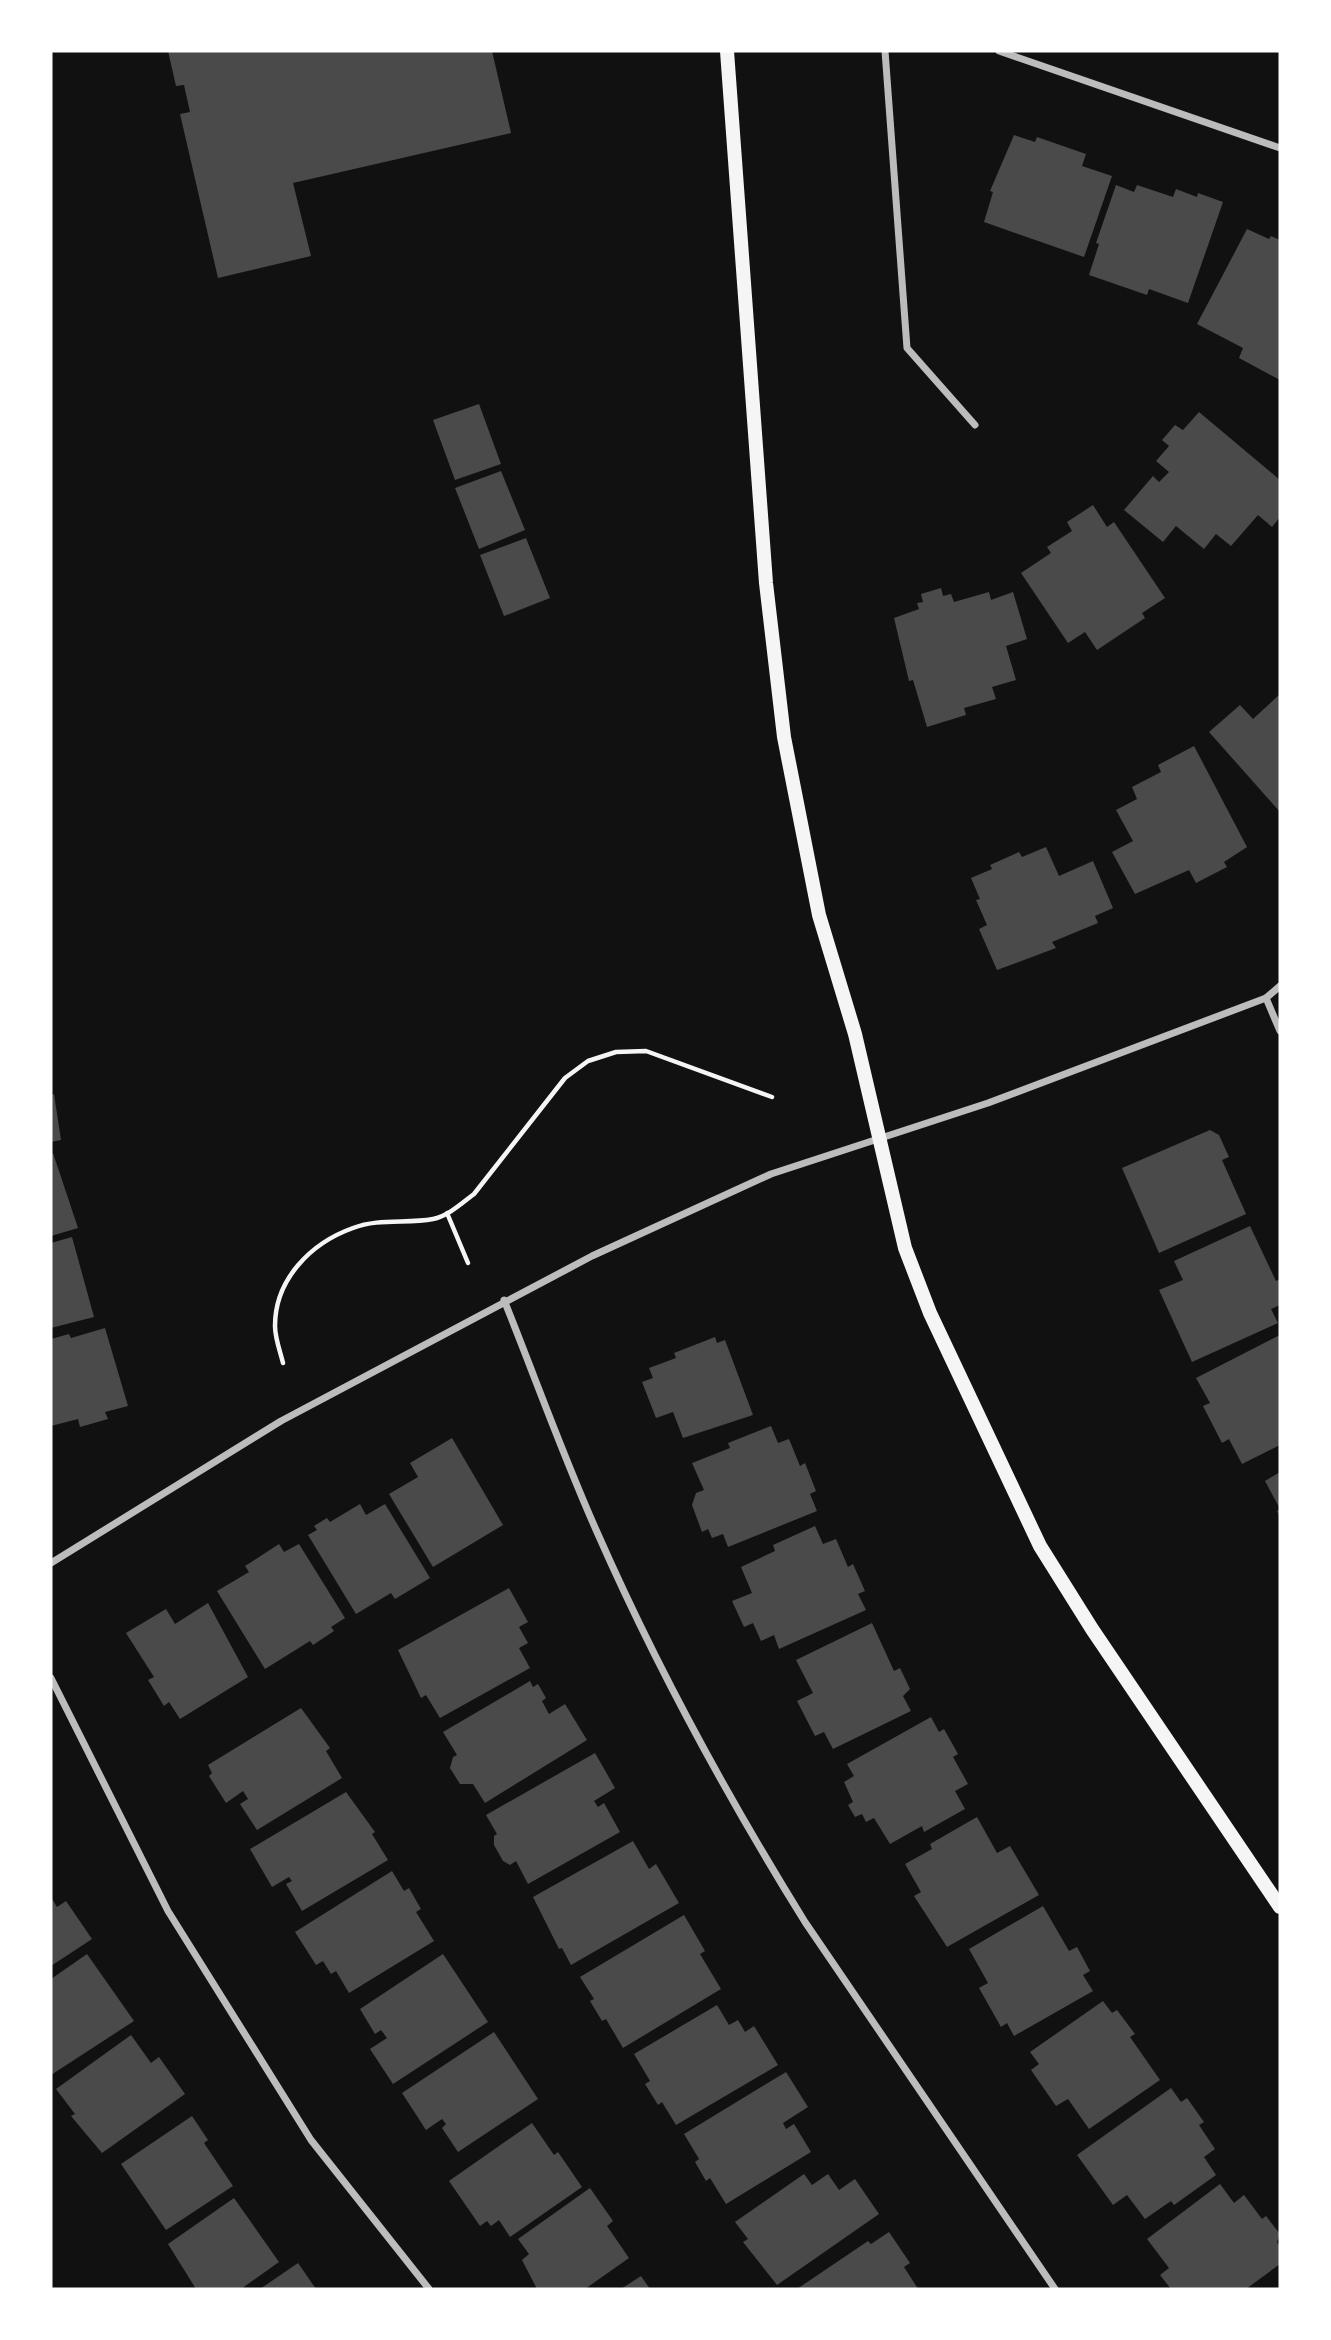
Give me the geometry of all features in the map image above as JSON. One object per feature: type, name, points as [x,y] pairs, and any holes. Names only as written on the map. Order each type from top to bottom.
[{"type":"main road","points":[[727,51],[773,660],[799,819],[819,915],[855,1034],[905,1248],[1007,1480],[1040,1546],[1092,1629],[1280,1907]]},
{"type":"street","points":[[885,51],[907,348],[975,425]]},
{"type":"street","points":[[999,51],[1280,148]]},
{"type":"street","points":[[51,1563],[281,1421],[504,1300],[771,1174],[988,1104],[1266,998],[1280,986]]},
{"type":"street","points":[[1266,998],[1280,1031]]},
{"type":"street","points":[[504,1300],[596,1531],[649,1640],[770,1867],[805,1923],[1055,2289]]},
{"type":"street","points":[[51,1678],[168,1911],[311,2140],[429,2289]]},
{"type":"path","points":[[283,1363],[275,1326],[281,1295],[293,1268],[319,1246],[354,1227],[393,1220],[434,1219],[447,1213],[474,1194],[565,1078],[588,1061],[617,1052],[646,1051],[772,1097]]},
{"type":"path","points":[[447,1213],[468,1263]]},
{"type":"building","points":[[168,51],[492,51],[511,133],[293,183],[311,256],[218,278],[180,114],[190,112],[184,85],[176,86]]},
{"type":"building","points":[[1014,135],[1035,142],[1037,137],[1086,154],[1082,166],[1112,176],[1084,257],[984,222],[993,192],[990,191]]},
{"type":"building","points":[[1116,185],[1134,192],[1137,185],[1173,197],[1176,189],[1197,197],[1198,193],[1223,202],[1188,303],[1149,289],[1147,295],[1089,275],[1099,244],[1096,243]]},
{"type":"building","points":[[1247,229],[1269,239],[1271,236],[1280,240],[1280,380],[1239,358],[1243,348],[1197,324]]},
{"type":"building","points":[[479,404],[501,464],[455,480],[433,420]]},
{"type":"building","points":[[1199,412],[1280,480],[1280,517],[1272,527],[1258,515],[1231,546],[1216,534],[1204,549],[1176,526],[1163,542],[1124,510],[1153,476],[1159,482],[1169,472],[1156,461],[1169,446],[1162,440],[1175,425],[1183,430]]},
{"type":"building","points":[[501,471],[525,530],[479,549],[455,488]]},
{"type":"building","points":[[1093,505],[1107,527],[1114,522],[1165,598],[1142,613],[1145,618],[1097,650],[1085,632],[1068,643],[1021,573],[1051,553],[1047,547],[1072,531],[1067,522]]},
{"type":"building","points":[[526,538],[550,598],[504,616],[480,555]]},
{"type":"building","points":[[941,588],[943,596],[951,594],[954,602],[989,592],[991,600],[1013,592],[1027,639],[1006,646],[1016,680],[992,687],[996,699],[964,708],[966,715],[927,727],[913,680],[909,681],[894,618],[919,609],[917,603],[923,602],[921,594]]},
{"type":"building","points":[[1280,694],[1280,812],[1209,732],[1240,705],[1253,719]]},
{"type":"building","points":[[1194,746],[1247,847],[1224,862],[1227,867],[1196,883],[1189,870],[1135,894],[1112,852],[1133,841],[1116,810],[1137,799],[1132,787],[1161,772],[1158,765]]},
{"type":"building","points":[[1046,847],[1059,876],[1093,861],[1113,908],[1095,916],[1098,923],[1052,942],[1056,948],[997,970],[979,929],[987,925],[976,900],[980,899],[971,878],[992,869],[990,865],[1019,852],[1022,857]]},
{"type":"building","points":[[54,1094],[61,1140],[51,1142],[51,1095]]},
{"type":"building","points":[[1210,1130],[1219,1135],[1229,1157],[1222,1160],[1246,1214],[1159,1253],[1122,1168]]},
{"type":"building","points":[[53,1153],[78,1228],[51,1236],[51,1154]]},
{"type":"building","points":[[1250,1226],[1276,1281],[1280,1279],[1280,1305],[1271,1309],[1278,1323],[1192,1362],[1159,1290],[1183,1280],[1174,1261]]},
{"type":"building","points":[[72,1237],[94,1317],[51,1328],[51,1243]]},
{"type":"building","points":[[105,1328],[128,1406],[105,1412],[108,1419],[80,1427],[78,1419],[51,1426],[51,1339],[69,1334],[71,1338]]},
{"type":"building","points":[[1280,1335],[1280,1445],[1242,1464],[1229,1439],[1222,1443],[1203,1406],[1210,1403],[1196,1378]]},
{"type":"building","points":[[715,1337],[717,1343],[725,1340],[753,1415],[683,1438],[673,1412],[656,1418],[642,1382],[653,1378],[649,1368],[676,1358],[674,1353]]},
{"type":"building","points":[[771,1426],[778,1443],[789,1439],[800,1466],[805,1463],[816,1491],[810,1494],[817,1511],[728,1547],[723,1534],[712,1538],[708,1529],[702,1532],[692,1505],[696,1493],[704,1490],[692,1463],[730,1448],[728,1443]]},
{"type":"building","points":[[452,1438],[503,1525],[433,1567],[389,1494],[418,1477],[410,1463]]},
{"type":"building","points":[[1280,1472],[1280,1509],[1265,1481]]},
{"type":"building","points":[[360,1504],[366,1515],[385,1504],[430,1578],[395,1599],[391,1593],[356,1614],[308,1535],[317,1530],[314,1526],[327,1518],[330,1522]]},
{"type":"building","points":[[815,1526],[823,1544],[836,1539],[848,1567],[853,1564],[865,1591],[858,1594],[866,1610],[779,1649],[774,1635],[761,1641],[753,1623],[744,1627],[732,1601],[752,1593],[741,1567],[775,1551],[773,1545]]},
{"type":"building","points":[[279,1544],[284,1552],[299,1544],[345,1618],[331,1627],[334,1631],[313,1645],[310,1641],[265,1669],[217,1591],[249,1572],[245,1566]]},
{"type":"building","points":[[509,1588],[528,1622],[519,1627],[528,1643],[519,1648],[530,1668],[440,1718],[426,1695],[421,1698],[398,1650]]},
{"type":"building","points":[[208,1603],[248,1677],[180,1719],[169,1702],[164,1706],[148,1680],[154,1677],[126,1633],[166,1609],[175,1624]]},
{"type":"building","points":[[872,1623],[894,1671],[900,1668],[910,1689],[903,1696],[911,1711],[833,1749],[824,1732],[815,1736],[797,1701],[813,1693],[796,1660]]},
{"type":"building","points":[[530,1681],[533,1687],[538,1684],[546,1698],[542,1701],[549,1714],[565,1704],[587,1740],[485,1803],[473,1784],[460,1784],[450,1768],[453,1757],[457,1755],[443,1732]]},
{"type":"building","points":[[301,1708],[330,1748],[326,1751],[342,1778],[257,1830],[240,1804],[248,1799],[243,1791],[226,1803],[209,1776],[212,1773],[208,1765]]},
{"type":"building","points":[[931,1717],[939,1732],[944,1729],[958,1754],[953,1757],[968,1784],[955,1791],[965,1809],[924,1832],[922,1826],[890,1844],[874,1818],[866,1822],[862,1814],[855,1817],[848,1805],[853,1802],[844,1782],[854,1776],[847,1764]]},
{"type":"building","points":[[595,1753],[615,1788],[594,1801],[598,1807],[604,1803],[620,1832],[528,1884],[516,1861],[510,1865],[503,1861],[494,1845],[494,1836],[497,1834],[486,1815]]},
{"type":"building","points":[[346,1792],[375,1832],[372,1834],[388,1860],[302,1911],[286,1884],[292,1881],[289,1877],[272,1887],[250,1849]]},
{"type":"building","points":[[977,1817],[997,1853],[1010,1846],[1039,1895],[947,1947],[914,1896],[921,1892],[905,1864],[932,1849],[930,1844]]},
{"type":"building","points":[[633,1841],[649,1869],[656,1864],[679,1903],[571,1965],[562,1948],[559,1949],[533,1897]]},
{"type":"building","points":[[392,1871],[404,1891],[409,1888],[421,1909],[416,1912],[434,1941],[349,1993],[336,1971],[331,1974],[323,1961],[316,1965],[295,1932]]},
{"type":"building","points":[[51,1897],[57,1907],[66,1901],[92,1939],[51,1966]]},
{"type":"building","points":[[1043,1906],[1069,1951],[1077,1947],[1090,1971],[1083,1975],[1093,1991],[1014,2036],[1007,2023],[1001,2027],[979,1988],[988,1983],[969,1949]]},
{"type":"building","points":[[684,1915],[705,1951],[700,1954],[721,1989],[623,2048],[606,2019],[602,2021],[590,2001],[594,1999],[580,1977]]},
{"type":"building","points":[[87,1954],[134,2021],[51,2075],[51,1979]]},
{"type":"building","points":[[443,1954],[488,2022],[393,2084],[370,2049],[387,2038],[381,2030],[375,2034],[360,2009]]},
{"type":"building","points":[[1103,2001],[1112,2013],[1117,2010],[1135,2034],[1130,2037],[1160,2080],[1089,2129],[1068,2099],[1056,2106],[1031,2070],[1039,2064],[1030,2052]]},
{"type":"building","points":[[717,2005],[729,2025],[738,2020],[745,2032],[754,2026],[778,2065],[676,2125],[662,2102],[658,2105],[645,2084],[650,2081],[634,2054]]},
{"type":"building","points":[[494,2032],[538,2099],[458,2152],[442,2128],[446,2124],[442,2119],[426,2130],[402,2093]]},
{"type":"building","points":[[131,2035],[151,2063],[159,2057],[185,2094],[102,2153],[71,2116],[75,2114],[56,2089]]},
{"type":"building","points":[[786,2072],[808,2107],[783,2123],[786,2129],[794,2124],[811,2152],[726,2204],[710,2178],[706,2181],[695,2162],[699,2159],[684,2134]]},
{"type":"building","points":[[1171,2088],[1181,2102],[1187,2098],[1204,2122],[1199,2125],[1215,2149],[1204,2157],[1216,2175],[1174,2205],[1171,2201],[1145,2219],[1127,2195],[1113,2205],[1077,2155]]},
{"type":"building","points":[[192,2116],[208,2140],[204,2143],[233,2186],[166,2230],[121,2164]]},
{"type":"building","points":[[532,2123],[554,2155],[558,2152],[582,2187],[510,2237],[499,2220],[491,2226],[487,2221],[480,2226],[449,2181]]},
{"type":"building","points":[[804,2174],[812,2185],[828,2174],[839,2190],[855,2179],[879,2214],[777,2285],[743,2242],[748,2239],[735,2222]]},
{"type":"building","points":[[1220,2184],[1234,2203],[1244,2195],[1262,2219],[1266,2216],[1280,2234],[1277,2242],[1280,2247],[1280,2264],[1246,2289],[1171,2289],[1160,2275],[1169,2268],[1147,2239]]},
{"type":"building","points":[[590,2188],[613,2221],[607,2226],[629,2258],[585,2289],[537,2289],[522,2260],[529,2254],[518,2239]]},
{"type":"building","points":[[234,2198],[279,2262],[241,2289],[196,2289],[168,2244]]},
{"type":"building","points":[[889,2232],[910,2263],[904,2267],[918,2289],[797,2289],[868,2241],[871,2244]]},
{"type":"building","points":[[298,2263],[316,2289],[260,2289]]},
{"type":"building","points":[[641,2276],[650,2289],[621,2289]]}]
